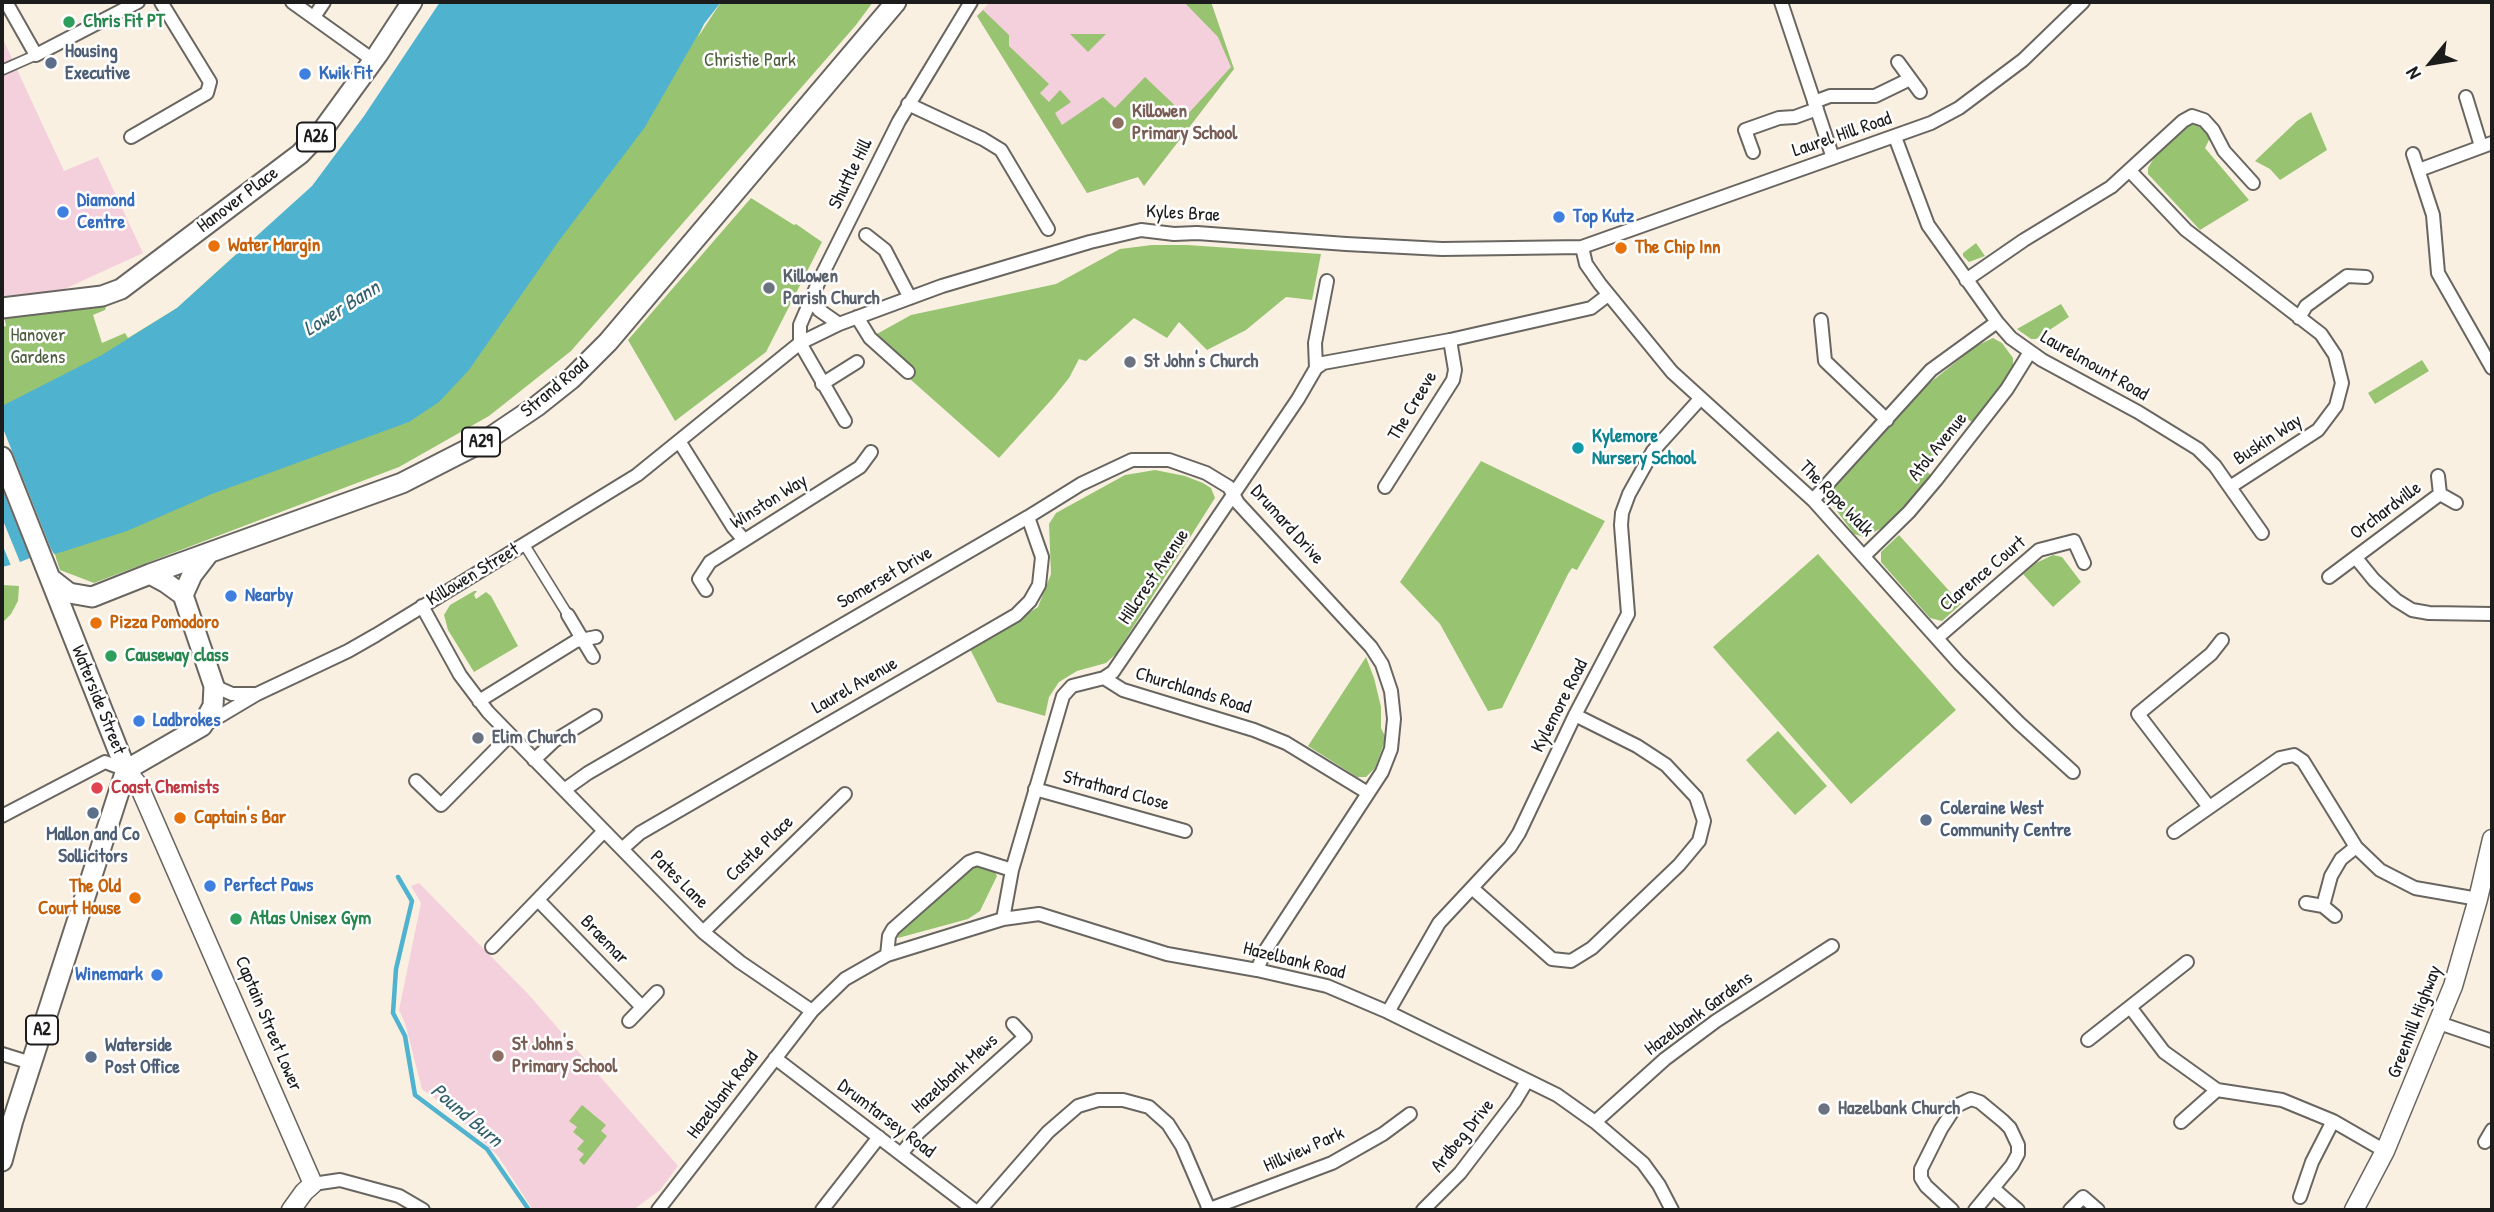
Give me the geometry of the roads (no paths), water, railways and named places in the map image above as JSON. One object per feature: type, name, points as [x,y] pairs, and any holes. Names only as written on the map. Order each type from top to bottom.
[{"type":"main road","name":"Hanover Place","points":[[2,308],[102,296],[121,289],[300,154],[322,131],[412,2]]},
{"type":"main road","name":"Strand Road","points":[[92,597],[402,483],[488,439],[537,406],[570,379],[608,341],[896,2]]},
{"type":"main road","points":[[2,457],[59,590],[69,629]]},
{"type":"main road","points":[[183,596],[192,575],[209,554]]},
{"type":"main road","points":[[150,574],[183,596],[214,686],[213,706],[202,726]]},
{"type":"main road","points":[[59,590],[92,597]]},
{"type":"main road","name":"Waterside Street","points":[[92,597],[77,612],[69,629],[126,770]]},
{"type":"main road","name":"Killowen Street","points":[[126,770],[202,726]]},
{"type":"main road","name":"A2","points":[[2,1161],[126,770]]},
{"type":"main road","name":"Captain Street Lower","points":[[126,770],[139,786],[313,1184]]},
{"type":"main road","name":"Greenhill Highway","points":[[2354,1210],[2385,1151],[2453,986],[2492,839]]},
{"type":"main road","points":[[291,1210],[303,1192],[313,1184]]},
{"type":"street","points":[[6,2],[36,55]]},
{"type":"street","points":[[2,70],[138,2]]},
{"type":"street","points":[[131,137],[207,93],[210,82],[161,2]]},
{"type":"street","points":[[292,2],[373,60]]},
{"type":"street","points":[[314,17],[324,2]]},
{"type":"street","name":"Shuttle Hill","points":[[800,343],[800,325],[811,299],[908,103],[971,2]]},
{"type":"street","points":[[1781,2],[1833,158]]},
{"type":"street","name":"Laurel Hill Road","points":[[1582,247],[1931,123],[1968,102],[2023,60],[2083,2]]},
{"type":"street","points":[[1898,62],[1920,92]]},
{"type":"street","points":[[1754,152],[1745,130],[1779,118],[1795,117],[1830,96],[1875,96],[1910,79]]},
{"type":"street","points":[[2418,170],[2487,145],[2466,97]]},
{"type":"street","points":[[908,103],[984,139],[1001,150],[1048,229]]},
{"type":"street","points":[[1966,280],[2024,240],[2093,200],[2192,116],[2204,120],[2213,130],[2224,151],[2253,183]]},
{"type":"street","name":"Laurelmount Road","points":[[1895,137],[1928,225],[2011,338],[2030,352],[2198,449],[2215,466],[2262,533]]},
{"type":"street","points":[[2413,154],[2433,215],[2438,273],[2492,368]]},
{"type":"street","name":"Buskin Way","points":[[2130,171],[2186,230],[2321,334],[2335,355],[2342,383],[2336,406],[2318,430],[2230,487]]},
{"type":"street","name":"Kyles Brae","points":[[800,343],[839,324],[910,298],[1001,268],[1141,230],[1442,249],[1582,247]]},
{"type":"street","points":[[866,235],[885,250],[910,298]]},
{"type":"street","name":"The Rope Walk","points":[[1582,247],[1586,264],[1608,295],[1672,372],[1813,500],[1991,696],[2073,772]]},
{"type":"street","points":[[2299,318],[2306,306],[2347,276],[2367,277]]},
{"type":"street","points":[[1316,368],[1315,342],[1327,281]]},
{"type":"street","points":[[1316,368],[1323,363],[1450,340],[1591,308],[1608,295]]},
{"type":"street","points":[[811,299],[819,310],[839,324]]},
{"type":"street","points":[[858,317],[870,338],[908,372]]},
{"type":"street","points":[[1821,320],[1825,361],[1886,420]]},
{"type":"street","points":[[1813,500],[1931,370],[1997,322]]},
{"type":"street","name":"The Creeve","points":[[1385,487],[1453,380],[1455,370],[1450,340]]},
{"type":"street","points":[[800,343],[845,421]]},
{"type":"street","name":"Killowen Street","points":[[202,726],[257,694],[348,652],[637,475],[800,343]]},
{"type":"street","name":"Atol Avenue","points":[[1864,556],[1936,481],[2007,389],[2030,352]]},
{"type":"street","points":[[822,384],[857,362]]},
{"type":"street","name":"Drumard Drive","points":[[1257,970],[1265,951],[1382,772],[1391,749],[1394,719],[1391,691],[1382,664],[1371,647],[1233,495],[1316,368]]},
{"type":"street","name":"Kylemore Road","points":[[1388,1012],[1439,923],[1510,847],[1519,833],[1628,614],[1621,525],[1629,494],[1653,451],[1700,399]]},
{"type":"street","points":[[679,441],[744,540]]},
{"type":"street","name":"Winston Way","points":[[706,590],[699,579],[710,562],[860,467],[871,452]]},
{"type":"street","name":"Somerset Drive","points":[[564,790],[588,773],[1081,484],[1132,460],[1169,460],[1206,473],[1229,487],[1233,495]]},
{"type":"street","name":"Orchardville","points":[[2438,476],[2440,494]]},
{"type":"street","name":"Orchardville","points":[[2440,494],[2456,503]]},
{"type":"street","name":"Orchardville","points":[[2329,577],[2440,494]]},
{"type":"street","name":"Hillcrest Avenue","points":[[1104,678],[1113,672],[1121,661],[1233,495]]},
{"type":"street","name":"Laurel Avenue","points":[[622,849],[640,833],[1016,615],[1031,601],[1039,585],[1042,557],[1028,517]]},
{"type":"street","name":"Clarence Court","points":[[1937,638],[2039,550],[2074,541],[2084,563]]},
{"type":"street","points":[[524,544],[568,615],[590,638],[593,657]]},
{"type":"street","name":"Orchardville","points":[[2356,558],[2374,580],[2396,600],[2413,610],[2429,613],[2492,614]]},
{"type":"street","name":"Pates Lane","points":[[422,606],[460,675],[479,701],[534,760],[703,932],[754,972],[812,1011]]},
{"type":"street","points":[[479,701],[576,641],[590,638]]},
{"type":"street","points":[[2208,807],[2138,714],[2211,654],[2222,640]]},
{"type":"street","points":[[1003,919],[1012,870],[1063,695],[1072,686],[1104,678]]},
{"type":"street","name":"Churchlands Road","points":[[1104,678],[1122,690],[1254,730],[1286,743],[1367,793]]},
{"type":"street","points":[[214,686],[232,694],[257,694]]},
{"type":"street","points":[[534,760],[554,741],[594,716]]},
{"type":"street","points":[[1472,888],[1552,959],[1571,961],[1592,948],[1679,865],[1699,841],[1704,821],[1696,797],[1666,765],[1637,746],[1576,716]]},
{"type":"street","points":[[416,781],[441,805],[510,735]]},
{"type":"street","points":[[2174,832],[2280,758],[2294,755],[2303,761],[2356,847],[2381,870],[2415,888],[2478,899]]},
{"type":"street","points":[[2,817],[105,762],[126,770]]},
{"type":"street","name":"Strathard Close","points":[[1035,789],[1185,831]]},
{"type":"street","name":"Castle Place","points":[[703,932],[845,794]]},
{"type":"street","points":[[492,947],[604,831]]},
{"type":"street","points":[[2323,906],[2330,876],[2341,859],[2356,847]]},
{"type":"street","points":[[887,955],[889,936],[893,929],[969,862],[977,859],[1012,870]]},
{"type":"street","name":"Braemar","points":[[538,900],[642,1007]]},
{"type":"street","points":[[2306,903],[2323,906],[2334,916]]},
{"type":"street","name":"Hazelbank Road","points":[[658,1210],[812,1011],[845,979],[887,955],[1003,919],[1039,914],[1167,954],[1327,986],[1388,1012],[1557,1095],[1595,1122],[1643,1163],[1660,1185],[1672,1210]]},
{"type":"street","name":"Hazelbank Gardens","points":[[1595,1122],[1685,1044],[1832,946]]},
{"type":"street","points":[[2088,1040],[2187,962]]},
{"type":"street","points":[[629,1021],[657,992]]},
{"type":"street","points":[[2130,1007],[2164,1052],[2217,1090],[2282,1100],[2333,1121],[2385,1151]]},
{"type":"street","points":[[2439,1023],[2492,1041]]},
{"type":"street","name":"Hazelbank Mews","points":[[901,1154],[919,1132],[1025,1037],[1013,1024]]},
{"type":"street","points":[[2,1054],[32,1063]]},
{"type":"street","name":"Drumtarsey Road","points":[[775,1058],[974,1210]]},
{"type":"street","name":"Ardbeg Drive","points":[[1423,1210],[1460,1173],[1527,1081]]},
{"type":"street","points":[[2181,1122],[2217,1090]]},
{"type":"street","points":[[1952,1210],[1926,1186],[1921,1178],[1921,1169],[1956,1105],[1971,1099],[1980,1102],[2003,1121],[2010,1128],[2018,1145],[2018,1154],[1994,1189],[1975,1210]]},
{"type":"street","points":[[980,1210],[1048,1132],[1078,1106],[1097,1100],[1123,1100],[1149,1107],[1168,1124],[1182,1146],[1208,1210]]},
{"type":"street","name":"Hillview Park","points":[[1208,1210],[1332,1163],[1383,1134],[1410,1114]]},
{"type":"street","points":[[2300,1197],[2312,1162],[2333,1121]]},
{"type":"street","points":[[822,1210],[879,1137]]},
{"type":"street","points":[[313,1184],[340,1180],[399,1196],[423,1210]]},
{"type":"street","points":[[1994,1189],[2018,1210]]},
{"type":"street","points":[[2070,1210],[2084,1197],[2098,1210]]},
{"type":"water","name":"Lower Bann","points":[[440,2],[721,2],[704,24],[645,127],[558,242],[469,370],[439,402],[409,422],[212,494],[127,531],[62,552],[2,567],[2,406],[102,355],[177,308],[312,186],[364,116]]},
{"type":"waterway","name":"Pound Burn","points":[[398,877],[412,901],[396,969],[393,1013],[405,1036],[415,1095],[487,1149],[529,1210]]},
{"type":"place","name":"Chris Fit PT","points":[[69,22]]},
{"type":"place","name":"Housing Executive","points":[[51,63]]},
{"type":"place","name":"Kwik Fit","points":[[305,74]]},
{"type":"place","name":"Killowen Primary School","points":[[1118,123]]},
{"type":"place","name":"Diamond Centre","points":[[63,212]]},
{"type":"place","name":"Top Kutz","points":[[1559,217]]},
{"type":"place","name":"Water Margin","points":[[214,246]]},
{"type":"place","name":"The Chip Inn","points":[[1621,248]]},
{"type":"place","name":"Killowen Parish Church","points":[[769,288]]},
{"type":"place","name":"St John's Church","points":[[1130,362]]},
{"type":"place","name":"Kylemore Nursery School","points":[[1578,448]]},
{"type":"place","name":"Nearby","points":[[231,596]]},
{"type":"place","name":"Pizza Pomodoro","points":[[96,623]]},
{"type":"place","name":"Causeway class","points":[[111,656]]},
{"type":"place","name":"Ladbrokes","points":[[139,721]]},
{"type":"place","name":"Elim Church","points":[[478,738]]},
{"type":"place","name":"Coast Chemists","points":[[97,788]]},
{"type":"place","name":"Mallon and Co Sollicitors","points":[[93,813]]},
{"type":"place","name":"Captain's Bar","points":[[180,818]]},
{"type":"place","name":"Coleraine West Community Centre","points":[[1926,820]]},
{"type":"place","name":"Perfect Paws","points":[[210,886]]},
{"type":"place","name":"The Old Court House","points":[[135,898]]},
{"type":"place","name":"Atlas Unisex Gym","points":[[236,919]]},
{"type":"place","name":"Winemark","points":[[157,975]]},
{"type":"place","name":"St John's Primary School","points":[[498,1056]]},
{"type":"place","name":"Waterside Post Office","points":[[91,1057]]},
{"type":"place","name":"Hazelbank Church","points":[[1824,1109]]},
{"type":"park label","name":"Christie Park","points":[[750,61]]},
{"type":"park label","name":"Hanover Gardens","points":[[38,347]]}]
